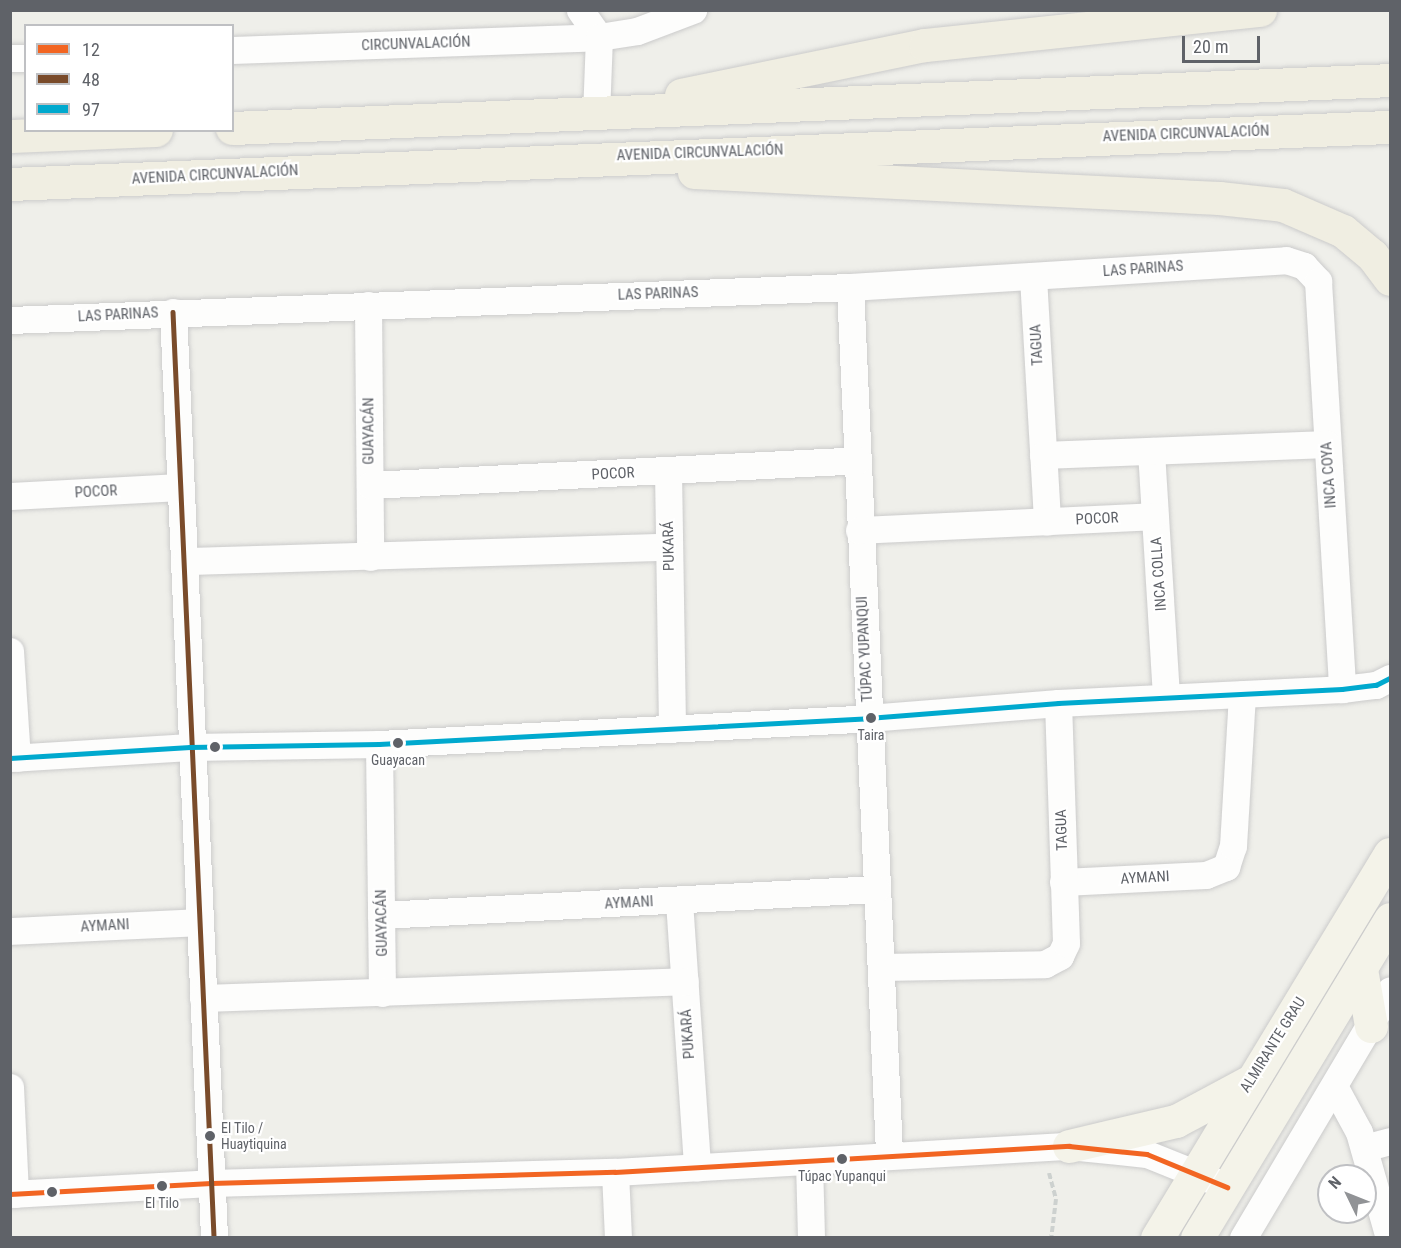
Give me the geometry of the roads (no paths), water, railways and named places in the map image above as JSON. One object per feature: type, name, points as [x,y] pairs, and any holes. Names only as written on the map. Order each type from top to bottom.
[{"type":"highway","points":[[596,115],[925,45],[1260,10]]},
{"type":"highway","points":[[234,128],[596,115],[1390,80]]},
{"type":"highway","name":"AVENIDA CIRCUNVALACIÓN","points":[[10,184],[485,162],[1390,127]]},
{"type":"highway","points":[[10,136],[107,132]]},
{"type":"highway","points":[[485,162],[1252,201],[1283,205],[1328,222],[1372,255],[1390,279]]},
{"type":"main road","name":"ALMIRANTE GRAU","points":[[1157,1238],[1194,1171],[1390,854]]},
{"type":"main road","points":[[1197,1238],[1390,919]]},
{"type":"main road","points":[[1361,969],[1371,1026]]},
{"type":"main road","points":[[1056,1147],[1176,1121],[1251,1081]]},
{"type":"street","points":[[580,10],[599,37],[596,115]]},
{"type":"street","name":"CIRCUNVALACIÓN","points":[[234,50],[599,37],[637,31],[693,10]]},
{"type":"street","name":"LAS PARINAS","points":[[10,320],[850,287],[1286,260],[1304,266]]},
{"type":"street","name":"INCA COYA","points":[[1304,266],[1318,281],[1342,689]]},
{"type":"street","name":"TAGUA","points":[[1033,277],[1047,522]]},
{"type":"street","name":"TÚPAC YUPANQUI","points":[[850,287],[859,530],[889,1154]]},
{"type":"street","name":"GUAYACÁN","points":[[368,305],[370,557]]},
{"type":"street","points":[[173,312],[186,561],[190,747],[214,1238]]},
{"type":"street","points":[[1044,455],[1327,444]]},
{"type":"street","name":"INCA COLLA","points":[[1151,451],[1166,697]]},
{"type":"street","name":"POCOR","points":[[370,485],[857,460]]},
{"type":"street","name":"PUKARÁ","points":[[668,471],[672,729]]},
{"type":"street","name":"POCOR","points":[[10,496],[181,488]]},
{"type":"street","name":"POCOR","points":[[859,530],[1155,516]]},
{"type":"street","points":[[186,561],[669,547]]},
{"type":"street","points":[[10,651],[14,758],[190,747],[379,744],[868,718],[1058,703],[1342,689],[1376,685],[1390,678]]},
{"type":"street","name":"AYMANI","points":[[1063,882],[1206,875],[1226,867],[1233,846],[1242,694]]},
{"type":"street","name":"TAGUA","points":[[881,967],[1045,964],[1060,956],[1066,943],[1058,703]]},
{"type":"street","name":"GUAYACÁN","points":[[379,744],[382,993]]},
{"type":"street","name":"AYMANI","points":[[381,915],[876,890]]},
{"type":"street","name":"PUKARÁ","points":[[679,901],[697,1167]]},
{"type":"street","name":"AYMANI","points":[[10,931],[199,922]]},
{"type":"street","points":[[203,998],[684,981]]},
{"type":"street","points":[[1243,1238],[1371,1026],[1390,990]]},
{"type":"street","points":[[1334,1086],[1350,1110],[1364,1148],[1389,1238]]},
{"type":"street","points":[[10,1087],[13,1194],[212,1183],[615,1172],[889,1154],[1056,1147],[1147,1154],[1194,1171],[1227,1187]]},
{"type":"street","points":[[1364,1148],[1390,1141]]},
{"type":"street","points":[[809,1161],[811,1238]]},
{"type":"street","points":[[615,1172],[618,1238]]},
{"type":"place","name":"Taira","points":[[871,718]]},
{"type":"place","name":"Guayacan","points":[[398,743]]},
{"type":"place","name":"El Tilo / Huaytiquina","points":[[210,1136]]},
{"type":"place","name":"Túpac Yupanqui","points":[[842,1159]]},
{"type":"place","name":"El Tilo","points":[[162,1186]]}]
